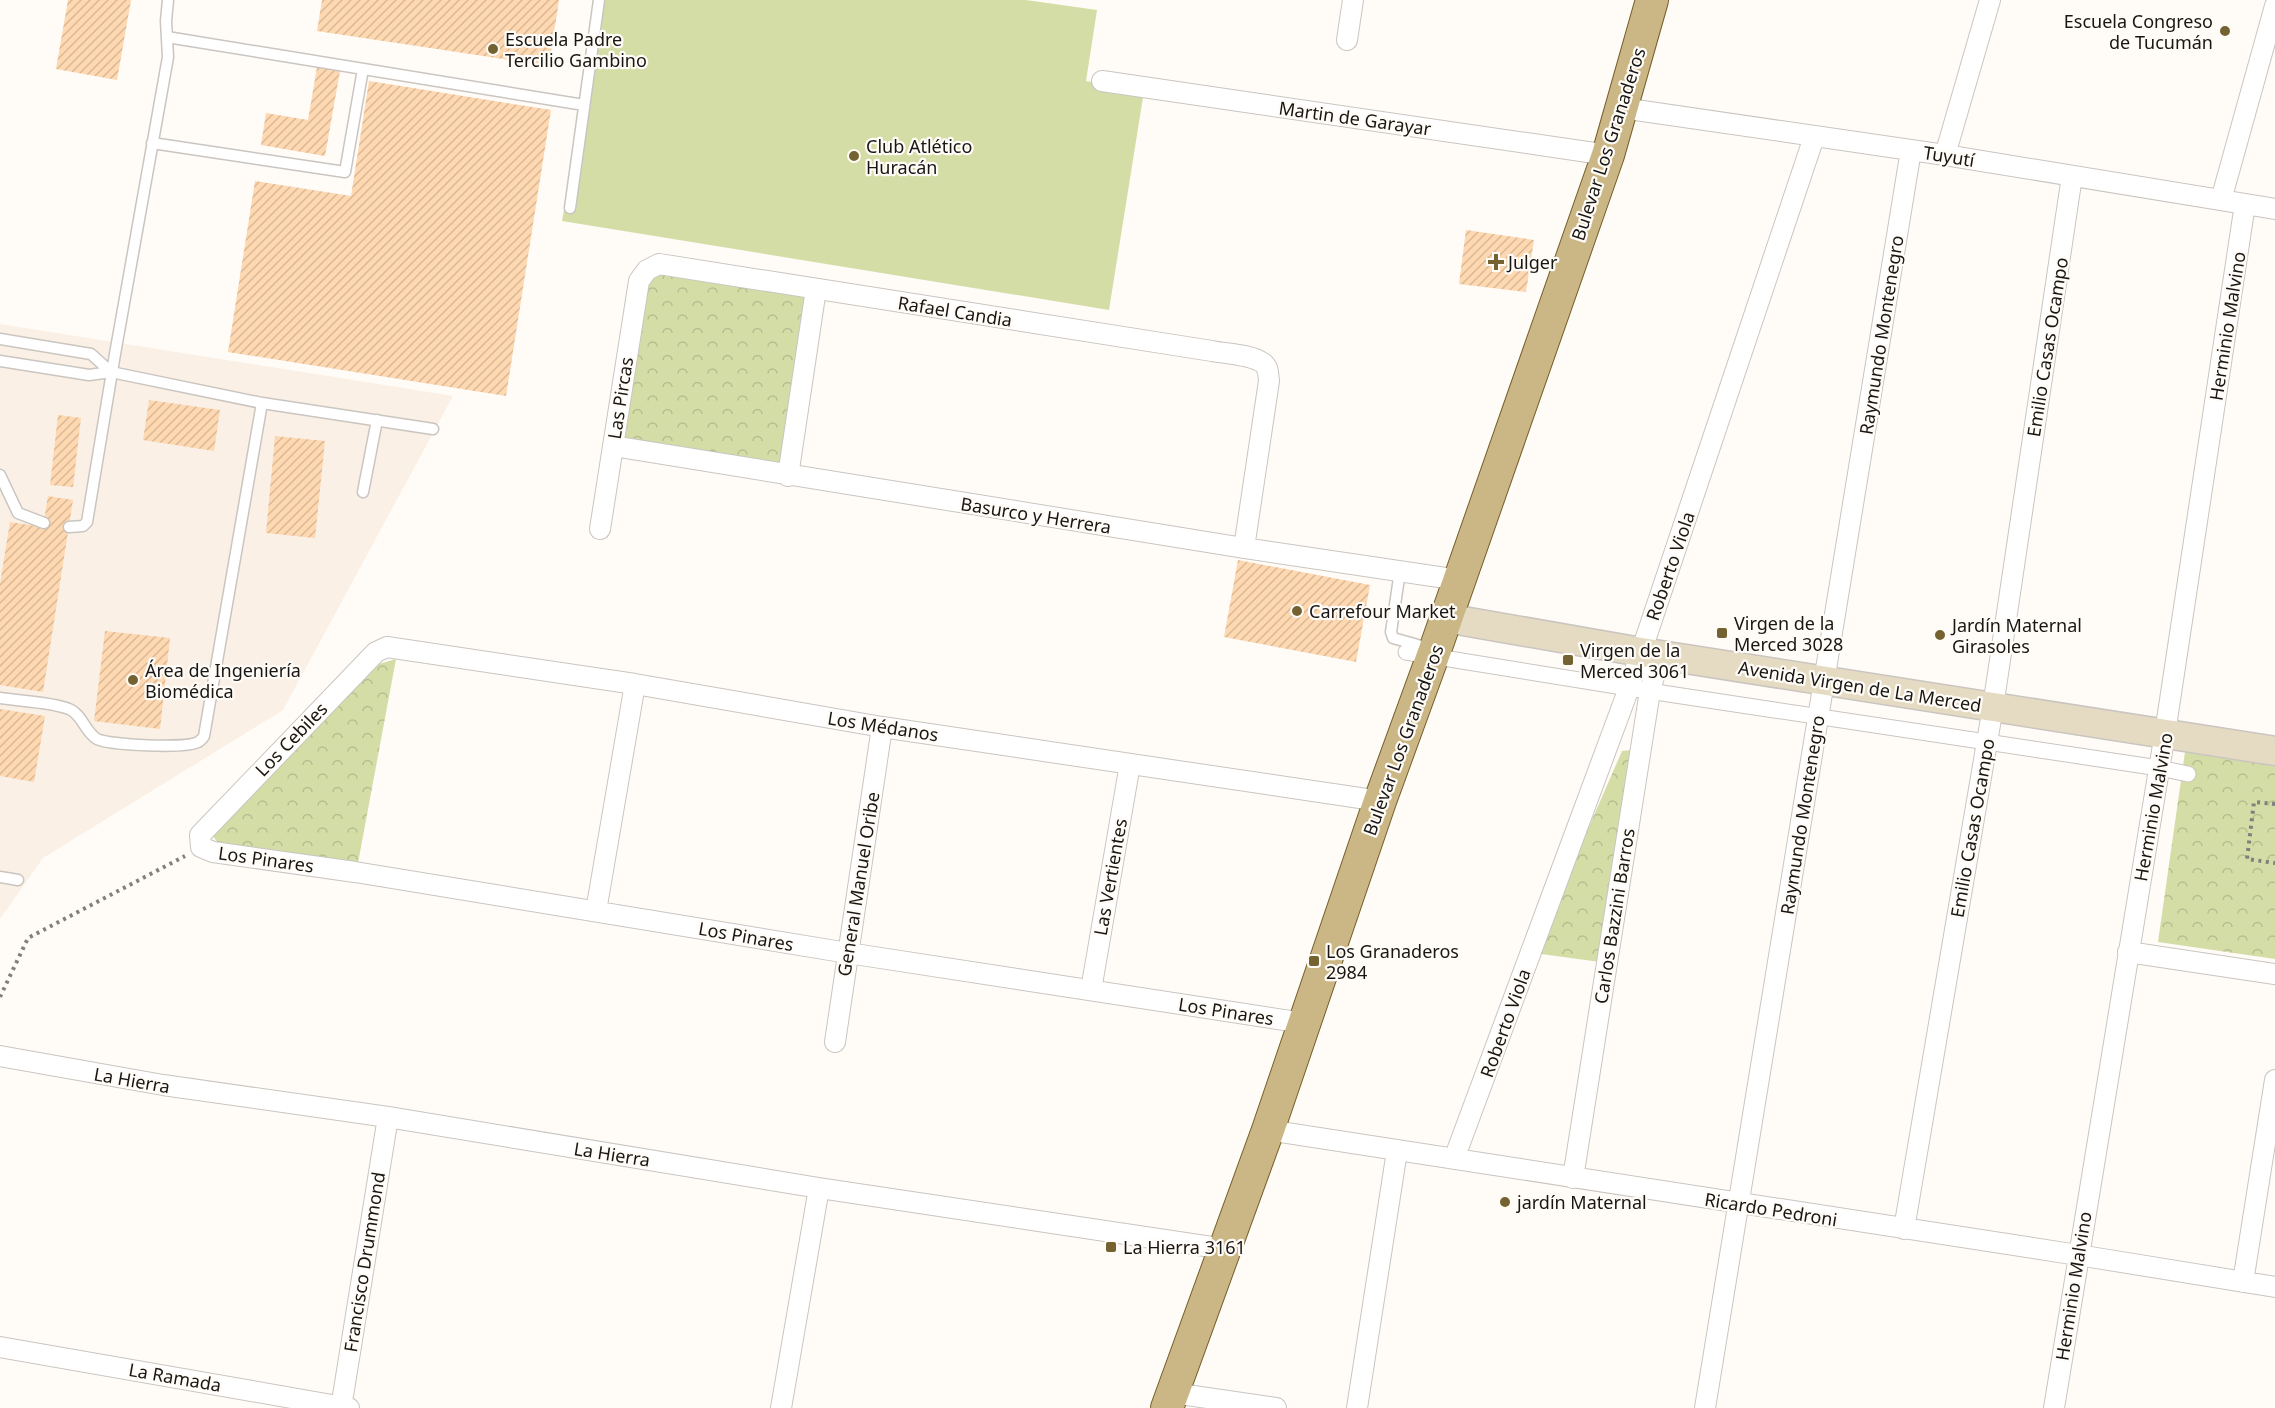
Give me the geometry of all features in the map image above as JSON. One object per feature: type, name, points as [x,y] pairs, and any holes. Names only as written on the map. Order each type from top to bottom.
[{"type":"main road","name":"Bulevar Los Granaderos","points":[[1170,1400],[1268,1130],[1380,801],[1425,652],[1446,618],[1608,154],[1652,0]]},
{"type":"main road","name":"Avenida Virgen de La Merced","points":[[1446,618],[1651,654],[2275,751]]},
{"type":"street","points":[[1347,40],[1353,0]]},
{"type":"street","points":[[1945,155],[1990,0]]},
{"type":"street","points":[[2221,200],[2275,6]]},
{"type":"street","name":"Martin de Garayar","points":[[1102,81],[1608,154]]},
{"type":"street","name":"Tuyutí","points":[[1622,108],[1945,155],[2275,209]]},
{"type":"street","name":"Roberto Viola","points":[[1454,1159],[1629,688],[1651,654],[1814,137]]},
{"type":"street","name":"Raymundo Montenegro","points":[[1706,1408],[1911,150]]},
{"type":"street","name":"Emilio Casas Ocampo","points":[[1904,1229],[1993,706],[2072,176]]},
{"type":"street","name":"Herminio Malvino","points":[[2054,1408],[2165,733],[2245,204]]},
{"type":"street","name":"Rafael Candia","points":[[647,270],[659,264],[1212,351],[1251,358],[1263,363],[1268,369],[1269,381],[1244,548]]},
{"type":"street","name":"Las Pircas","points":[[600,529],[639,281],[647,270]]},
{"type":"street","points":[[788,476],[816,289]]},
{"type":"street","name":"Basurco y Herrera","points":[[613,446],[788,476],[1459,580]]},
{"type":"street","name":"Los Médanos","points":[[387,647],[635,684],[882,727],[1380,801]]},
{"type":"street","name":"Los Cebiles","points":[[201,841],[376,652],[387,647]]},
{"type":"street","name":"Avenida Virgen de La Merced","points":[[1425,652],[1629,688],[2188,774]]},
{"type":"street","name":"Carlos Bazzini Barros","points":[[1573,1178],[1650,691],[1651,654]]},
{"type":"street","points":[[596,911],[635,684]]},
{"type":"street","name":"General Manuel Oribe","points":[[835,1042],[882,727]]},
{"type":"street","name":"Las Vertientes","points":[[1091,990],[1130,764]]},
{"type":"street","name":"Los Pinares","points":[[201,841],[213,852],[355,872],[848,953],[1304,1023]]},
{"type":"street","points":[[2128,952],[2275,975]]},
{"type":"street","name":"La Hierra","points":[[0,1056],[163,1085],[388,1117],[819,1188],[1225,1249]]},
{"type":"street","points":[[2243,1282],[2275,1080]]},
{"type":"street","name":"Francisco Drummond","points":[[344,1408],[388,1117]]},
{"type":"street","name":"Ricardo Pedroni","points":[[1268,1130],[2275,1287]]},
{"type":"street","points":[[1357,1408],[1396,1151]]},
{"type":"street","points":[[781,1408],[819,1188]]},
{"type":"street","name":"La Ramada","points":[[0,1347],[344,1408]]},
{"type":"street","points":[[1170,1400],[1276,1408]]},
{"type":"lane","points":[[69,527],[83,526],[87,522],[111,372],[168,57],[166,21],[168,0]]},
{"type":"lane","points":[[570,208],[599,0]]},
{"type":"lane","points":[[167,37],[584,105]]},
{"type":"lane","points":[[153,142],[345,172],[363,69]]},
{"type":"lane","points":[[0,339],[91,354],[111,372]]},
{"type":"lane","points":[[0,361],[89,375],[111,372],[262,403],[433,429]]},
{"type":"lane","points":[[0,698],[68,709],[84,723],[92,736],[100,741],[118,744],[182,746],[199,742],[204,736],[262,403]]},
{"type":"lane","points":[[363,492],[377,420]]},
{"type":"lane","points":[[0,475],[18,513],[44,523]]},
{"type":"lane","points":[[1400,571],[1391,632],[1393,638],[1425,652]]},
{"type":"lane","points":[[0,877],[18,880]]},
{"type":"path","points":[[2275,804],[2254,802],[2247,859],[2275,862]]},
{"type":"path","points":[[0,997],[28,938],[201,841]]},
{"type":"shaded area","points":[[0,324],[453,396],[283,710],[43,858],[0,919]]},
{"type":"green space","name":"Club Atlético Huracán","points":[[602,0],[1026,0],[1097,10],[1086,81],[1144,91],[1109,310],[562,221]]},
{"type":"green space","points":[[647,270],[816,289],[788,476],[613,448]]},
{"type":"green space","points":[[396,659],[358,863],[218,843],[212,835],[379,664]]},
{"type":"green space","points":[[2186,745],[2275,758],[2275,959],[2158,942]]},
{"type":"green space","points":[[1631,750],[1636,756],[1600,962],[1534,953],[1622,751]]},
{"type":"building","points":[[68,0],[131,0],[117,80],[56,69]]},
{"type":"building","name":"Escuela Padre Tercilio Gambino","points":[[322,0],[559,0],[549,66],[317,31]]},
{"type":"building","points":[[317,67],[340,71],[325,156],[261,145],[266,113],[308,120]]},
{"type":"building","points":[[369,81],[551,110],[506,396],[228,352],[255,181],[351,196]]},
{"type":"building","name":"Julger","points":[[1466,230],[1534,240],[1526,292],[1459,284]]},
{"type":"building","points":[[149,400],[220,410],[214,451],[143,440]]},
{"type":"building","points":[[58,415],[81,418],[73,487],[50,485]]},
{"type":"building","points":[[275,436],[325,441],[315,538],[266,533]]},
{"type":"building","points":[[48,496],[73,500],[43,692],[0,685],[0,584],[10,522],[43,527]]},
{"type":"building","name":"Carrefour Market","points":[[1238,560],[1370,585],[1356,662],[1224,637]]},
{"type":"building","name":"Área de Ingeniería Biomédica","points":[[105,631],[170,638],[160,729],[94,721]]},
{"type":"building","points":[[0,709],[45,716],[34,782],[0,776]]},
{"type":"place","name":"Escuela Congreso de Tucumán","points":[[2225,31]]},
{"type":"place","name":"Escuela Padre Tercilio Gambino","points":[[493,49]]},
{"type":"place","name":"Club Atlético Huracán","points":[[854,156]]},
{"type":"place","name":"Julger","points":[[1496,262]]},
{"type":"place","name":"Carrefour Market","points":[[1297,611]]},
{"type":"place","name":"Virgen de la Merced 3028","points":[[1722,633]]},
{"type":"place","name":"Jardín Maternal Girasoles","points":[[1940,635]]},
{"type":"place","name":"Virgen de la Merced 3061","points":[[1568,660]]},
{"type":"place","name":"Área de Ingeniería Biomédica","points":[[133,680]]},
{"type":"place","name":"Los Granaderos 2984","points":[[1314,961]]},
{"type":"place","name":"jardín Maternal","points":[[1505,1202]]},
{"type":"place","name":"La Hierra 3161","points":[[1111,1247]]}]
